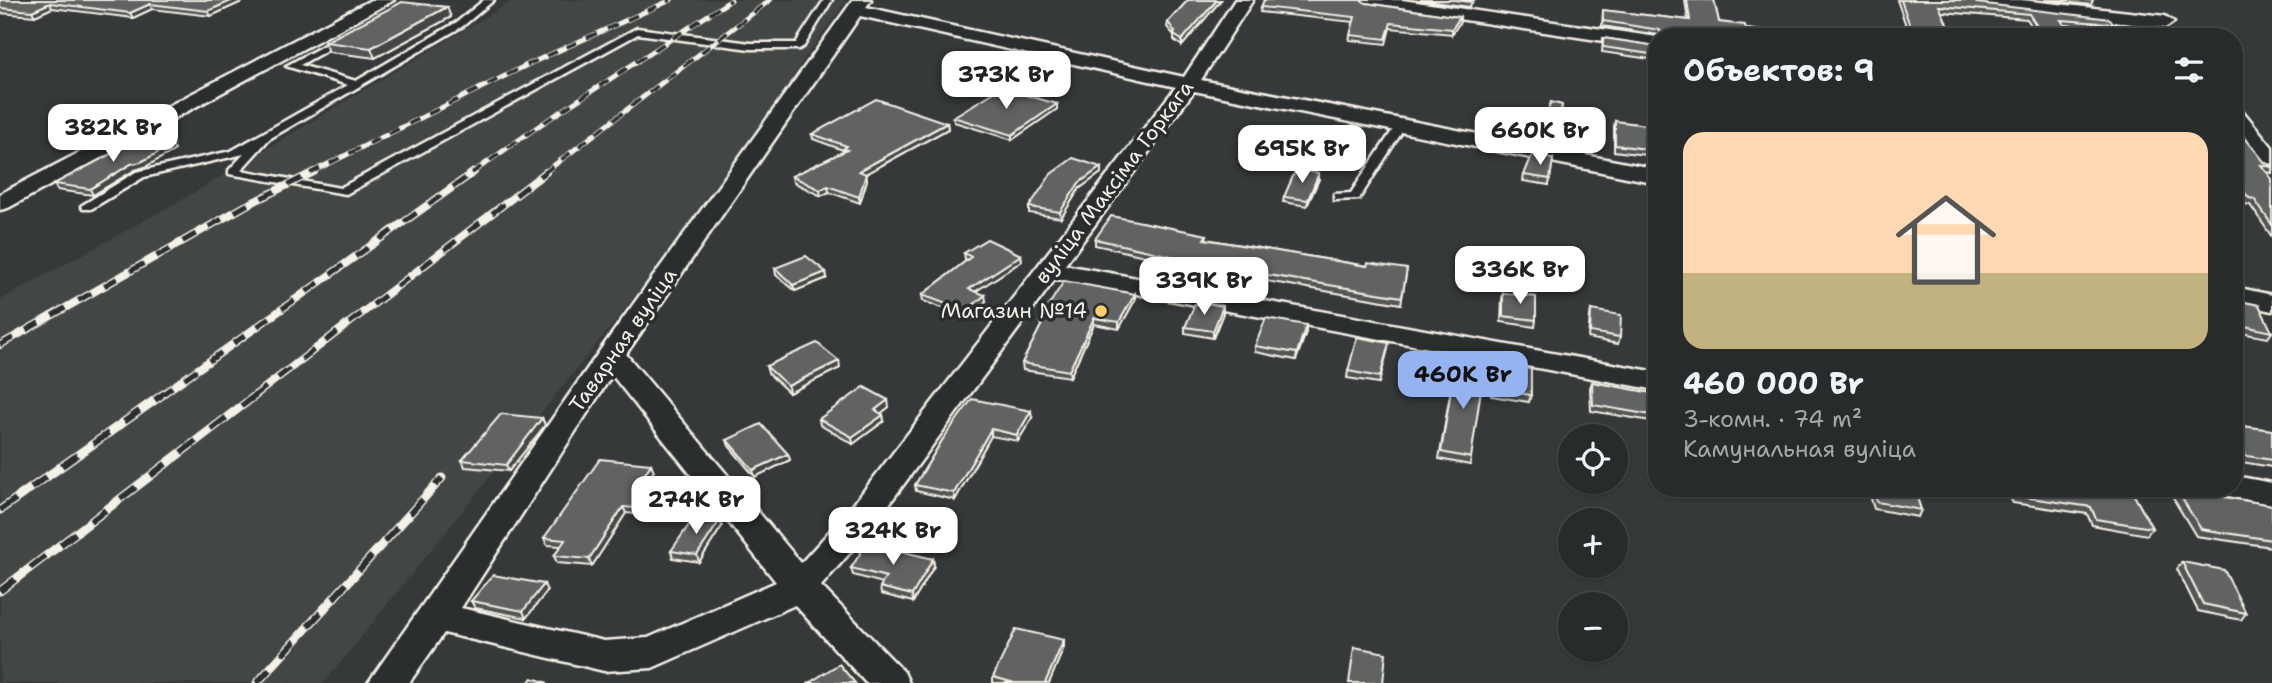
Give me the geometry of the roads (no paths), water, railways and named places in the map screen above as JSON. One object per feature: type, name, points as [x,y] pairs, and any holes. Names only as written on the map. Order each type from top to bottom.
[{"type":"street","points":[[0,203],[384,0]]},
{"type":"street","name":"вуліца Максіма Горкага","points":[[436,617],[604,656],[652,653],[800,587],[861,518],[1189,84],[1244,0]]},
{"type":"street","points":[[1366,0],[1648,42]]},
{"type":"street","points":[[1975,0],[2164,28]]},
{"type":"street","points":[[2150,0],[2170,28]]},
{"type":"street","points":[[859,5],[1189,84],[1648,174]]},
{"type":"street","name":"Таварная вуліца","points":[[387,683],[436,617],[611,355],[859,5]]},
{"type":"street","points":[[2243,119],[2272,125]]},
{"type":"street","points":[[2243,127],[2272,162]]},
{"type":"street","points":[[1048,270],[1648,380]]},
{"type":"street","points":[[2243,297],[2272,303]]},
{"type":"street","points":[[611,355],[800,587],[890,683]]},
{"type":"street","points":[[2243,489],[2272,494]]},
{"type":"lane","points":[[87,206],[140,174],[235,154],[460,24],[490,0]]},
{"type":"lane","points":[[266,136],[233,172],[342,192],[638,31],[750,46],[799,46],[828,0]]},
{"type":"lane","points":[[357,84],[291,66],[359,30]]},
{"type":"lane","points":[[1338,197],[1355,196],[1402,124]]},
{"type":"railway","points":[[310,173],[529,64],[671,0]]},
{"type":"railway","points":[[472,173],[540,125],[731,0]]},
{"type":"railway","points":[[544,173],[770,0]]},
{"type":"railway","points":[[0,345],[245,206],[314,172]]},
{"type":"railway","points":[[160,396],[474,172]]},
{"type":"railway","points":[[254,396],[546,172]]},
{"type":"railway","points":[[0,510],[162,395]]},
{"type":"railway","points":[[0,591],[256,395]]},
{"type":"railway","points":[[257,683],[442,478]]},
{"type":"place","name":"Магазин №14","points":[[1101,311]]}]
